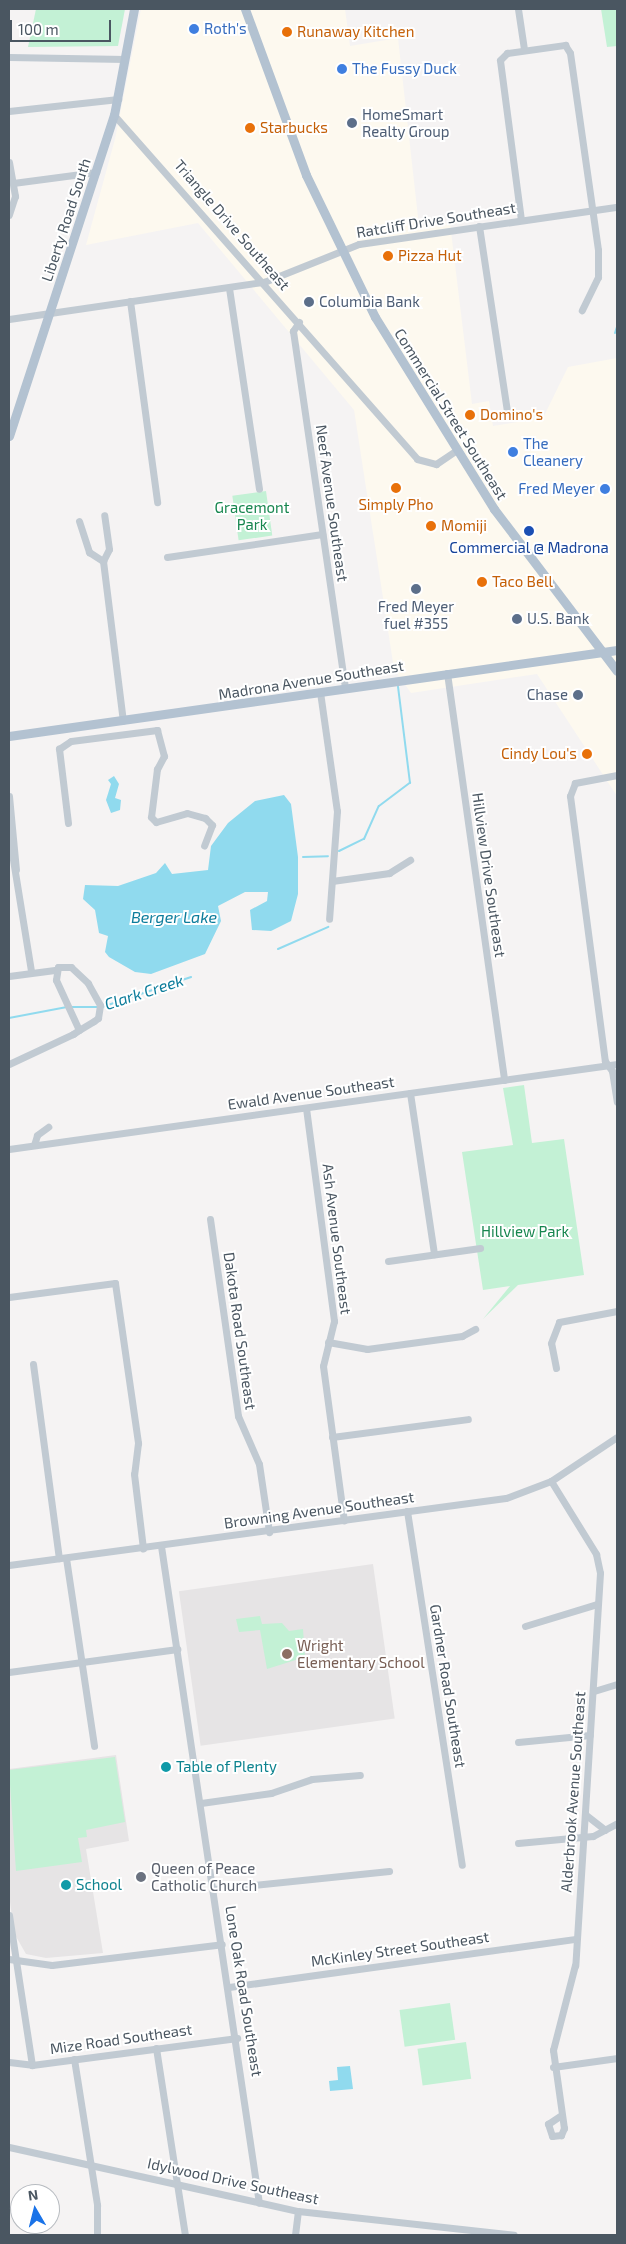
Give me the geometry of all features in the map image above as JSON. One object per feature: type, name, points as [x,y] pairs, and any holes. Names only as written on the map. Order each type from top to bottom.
[{"type":"main road","name":"Liberty Road South","points":[[9,436],[114,115],[134,9]]},
{"type":"main road","name":"Commercial Street Southeast","points":[[245,9],[292,141],[340,252],[455,451],[617,671]]},
{"type":"main road","name":"Madrona Avenue Southeast","points":[[9,736],[112,723],[447,673],[617,650]]},
{"type":"street","points":[[518,9],[524,49]]},
{"type":"street","points":[[521,220],[502,57],[524,49],[568,47],[593,210],[598,271],[582,310]]},
{"type":"street","points":[[9,57],[125,59]]},
{"type":"street","points":[[9,111],[118,99]]},
{"type":"street","name":"Triangle Drive Southeast","points":[[114,115],[264,282],[417,459],[436,464],[455,451]]},
{"type":"street","points":[[9,162],[13,183],[14,206],[9,215]]},
{"type":"street","points":[[13,183],[96,172]]},
{"type":"street","name":"Ratcliff Drive Southeast","points":[[9,319],[264,282],[359,244],[617,207]]},
{"type":"street","points":[[479,226],[507,412]]},
{"type":"street","points":[[229,288],[259,489]]},
{"type":"street","points":[[130,301],[157,502]]},
{"type":"street","name":"Neef Avenue Southeast","points":[[299,322],[294,331],[345,688]]},
{"type":"street","points":[[104,515],[109,549],[103,561],[124,721]]},
{"type":"street","points":[[79,521],[89,552],[103,561]]},
{"type":"street","points":[[167,557],[322,534]]},
{"type":"street","name":"Hillview Drive Southeast","points":[[447,673],[504,1080]]},
{"type":"street","points":[[320,692],[336,811],[329,919]]},
{"type":"street","points":[[112,723],[114,736]]},
{"type":"street","points":[[68,823],[59,749],[71,741],[160,732],[164,756],[156,774],[151,817],[156,822],[187,813],[206,818],[212,825],[204,846]]},
{"type":"street","points":[[617,775],[572,786],[570,796],[608,1065],[617,1102]]},
{"type":"street","points":[[9,796],[16,870]]},
{"type":"street","points":[[9,835],[31,971]]},
{"type":"street","points":[[332,881],[388,873],[410,860]]},
{"type":"street","points":[[9,976],[31,971],[71,967],[98,999],[98,1018],[79,1030],[37,1048],[9,1064]]},
{"type":"street","points":[[55,970],[79,1030]]},
{"type":"street","name":"Ewald Avenue Southeast","points":[[9,1149],[617,1064]]},
{"type":"street","points":[[410,1093],[434,1254]]},
{"type":"street","name":"Ash Avenue Southeast","points":[[306,1108],[334,1321],[322,1366],[344,1521]]},
{"type":"street","points":[[34,1145],[37,1135],[48,1127]]},
{"type":"street","name":"Dakota Road Southeast","points":[[210,1219],[238,1416],[259,1464],[269,1532]]},
{"type":"street","points":[[388,1261],[480,1248]]},
{"type":"street","points":[[9,1297],[115,1283],[138,1443],[134,1474],[143,1548]]},
{"type":"street","points":[[556,1368],[551,1343],[559,1322],[617,1311]]},
{"type":"street","points":[[328,1342],[368,1349],[462,1336],[475,1329]]},
{"type":"street","points":[[33,1364],[94,1746]]},
{"type":"street","points":[[332,1437],[468,1420]]},
{"type":"street","name":"Browning Avenue Southeast","points":[[9,1565],[269,1532],[506,1498],[552,1481],[617,1436]]},
{"type":"street","name":"Alderbrook Avenue Southeast","points":[[552,1481],[599,1558],[594,1692],[574,1977],[554,2040],[553,2067],[560,2116]]},
{"type":"street","name":"Gardner Road Southeast","points":[[407,1511],[462,1865]]},
{"type":"street","name":"Lone Oak Road Southeast","points":[[161,1546],[237,2038],[259,2203]]},
{"type":"street","points":[[526,1626],[597,1604]]},
{"type":"street","points":[[9,1672],[177,1649]]},
{"type":"street","points":[[594,1692],[617,1684]]},
{"type":"street","points":[[518,1742],[590,1735]]},
{"type":"street","points":[[200,1803],[272,1793],[312,1779],[360,1775]]},
{"type":"street","points":[[586,1815],[605,1830]]},
{"type":"street","points":[[518,1843],[584,1835],[605,1830],[617,1823]]},
{"type":"street","points":[[214,1889],[388,1871]]},
{"type":"street","points":[[9,1915],[12,1960],[32,2065]]},
{"type":"street","name":"McKinley Street Southeast","points":[[229,1987],[576,1939]]},
{"type":"street","points":[[12,1960],[85,1962],[222,1944]]},
{"type":"street","name":"Mize Road Southeast","points":[[9,2062],[32,2065],[237,2038]]},
{"type":"street","points":[[156,2048],[184,2235]]},
{"type":"street","points":[[553,2067],[617,2058]]},
{"type":"street","points":[[74,2059],[91,2165],[97,2235]]},
{"type":"street","name":"Idylwood Drive Southeast","points":[[9,2148],[298,2211],[514,2235]]},
{"type":"street","points":[[295,2235],[298,2211]]},
{"type":"shaded area","points":[[141,9],[345,9],[350,46],[398,38],[419,226],[450,223],[472,404],[489,401],[493,426],[543,418],[568,367],[617,358],[617,796],[537,674],[411,693],[394,669],[354,410],[198,223],[86,245],[115,139]]},
{"type":"shaded area","name":"Wright Elementary School","points":[[373,1564],[395,1718],[201,1746],[179,1591]]},
{"type":"shaded area","points":[[116,1755],[129,1841],[86,1849],[103,1953],[46,1958],[26,1954],[14,1933],[9,1894],[9,1769]]},
{"type":"green space","points":[[36,9],[125,9],[118,46],[28,47]]},
{"type":"green space","points":[[601,9],[617,9],[617,46],[607,47]]},
{"type":"green space","name":"Gracemont Park","points":[[266,491],[272,536],[239,540],[232,496]]},
{"type":"green space","name":"Hillview Park","points":[[524,1085],[532,1143],[564,1139],[584,1275],[518,1285],[483,1319],[510,1286],[483,1290],[462,1152],[513,1145],[503,1088]]},
{"type":"green space","points":[[260,1616],[262,1624],[282,1623],[289,1631],[303,1629],[305,1657],[267,1669],[260,1630],[239,1632],[236,1619]]},
{"type":"green space","points":[[115,1757],[125,1822],[86,1830],[87,1837],[78,1838],[82,1862],[16,1871],[9,1770]]},
{"type":"green space","points":[[450,2003],[455,2040],[405,2047],[399,2010]]},
{"type":"green space","points":[[466,2042],[471,2079],[423,2085],[417,2049]]},
{"type":"water","points":[[114,776],[119,784],[115,798],[121,800],[120,810],[111,813],[106,800],[111,784],[108,780]]},
{"type":"water","name":"Berger Lake","points":[[284,795],[291,804],[298,857],[298,894],[291,921],[271,931],[252,930],[250,910],[267,901],[268,892],[245,892],[218,906],[221,921],[205,954],[151,974],[135,972],[109,957],[105,952],[108,936],[99,933],[95,910],[83,899],[85,885],[118,886],[156,873],[165,863],[172,874],[208,870],[211,846],[228,823],[255,801]]},
{"type":"water","points":[[350,2066],[353,2089],[330,2091],[329,2081],[338,2080],[337,2067]]},
{"type":"waterway","name":"Clark Creek","points":[[615,333],[617,327]]},
{"type":"waterway","name":"Clark Creek","points":[[339,851],[364,839],[379,806],[410,783],[398,687]]},
{"type":"waterway","name":"Clark Creek","points":[[303,857],[328,856]]},
{"type":"waterway","points":[[278,949],[328,927]]},
{"type":"waterway","name":"Clark Creek","points":[[102,1007],[191,977]]},
{"type":"waterway","name":"Clark Creek","points":[[9,1018],[67,1007]]},
{"type":"waterway","name":"Clark Creek","points":[[72,1007],[97,1007]]},
{"type":"place","name":"Roth's","points":[[194,29]]},
{"type":"place","name":"Runaway Kitchen","points":[[287,32]]},
{"type":"place","name":"The Fussy Duck","points":[[342,69]]},
{"type":"place","name":"HomeSmart Realty Group","points":[[352,123]]},
{"type":"place","name":"Starbucks","points":[[250,128]]},
{"type":"place","name":"Pizza Hut","points":[[388,256]]},
{"type":"place","name":"Columbia Bank","points":[[309,302]]},
{"type":"place","name":"Domino's","points":[[470,415]]},
{"type":"place","name":"The Cleanery","points":[[513,452]]},
{"type":"place","name":"Simply Pho","points":[[396,488]]},
{"type":"place","name":"Fred Meyer","points":[[605,489]]},
{"type":"place","name":"Momiji","points":[[431,526]]},
{"type":"place","name":"Commercial @ Madrona","points":[[529,531]]},
{"type":"place","name":"Taco Bell","points":[[482,582]]},
{"type":"place","name":"Fred Meyer fuel #355","points":[[416,589]]},
{"type":"place","name":"U.S. Bank","points":[[517,619]]},
{"type":"place","name":"Chase","points":[[578,695]]},
{"type":"place","name":"Cindy Lou's","points":[[587,754]]},
{"type":"place","name":"Wright Elementary School","points":[[287,1654]]},
{"type":"place","name":"Table of Plenty","points":[[166,1767]]},
{"type":"place","name":"Queen of Peace Catholic Church","points":[[141,1877]]},
{"type":"place","name":"School","points":[[66,1885]]}]
